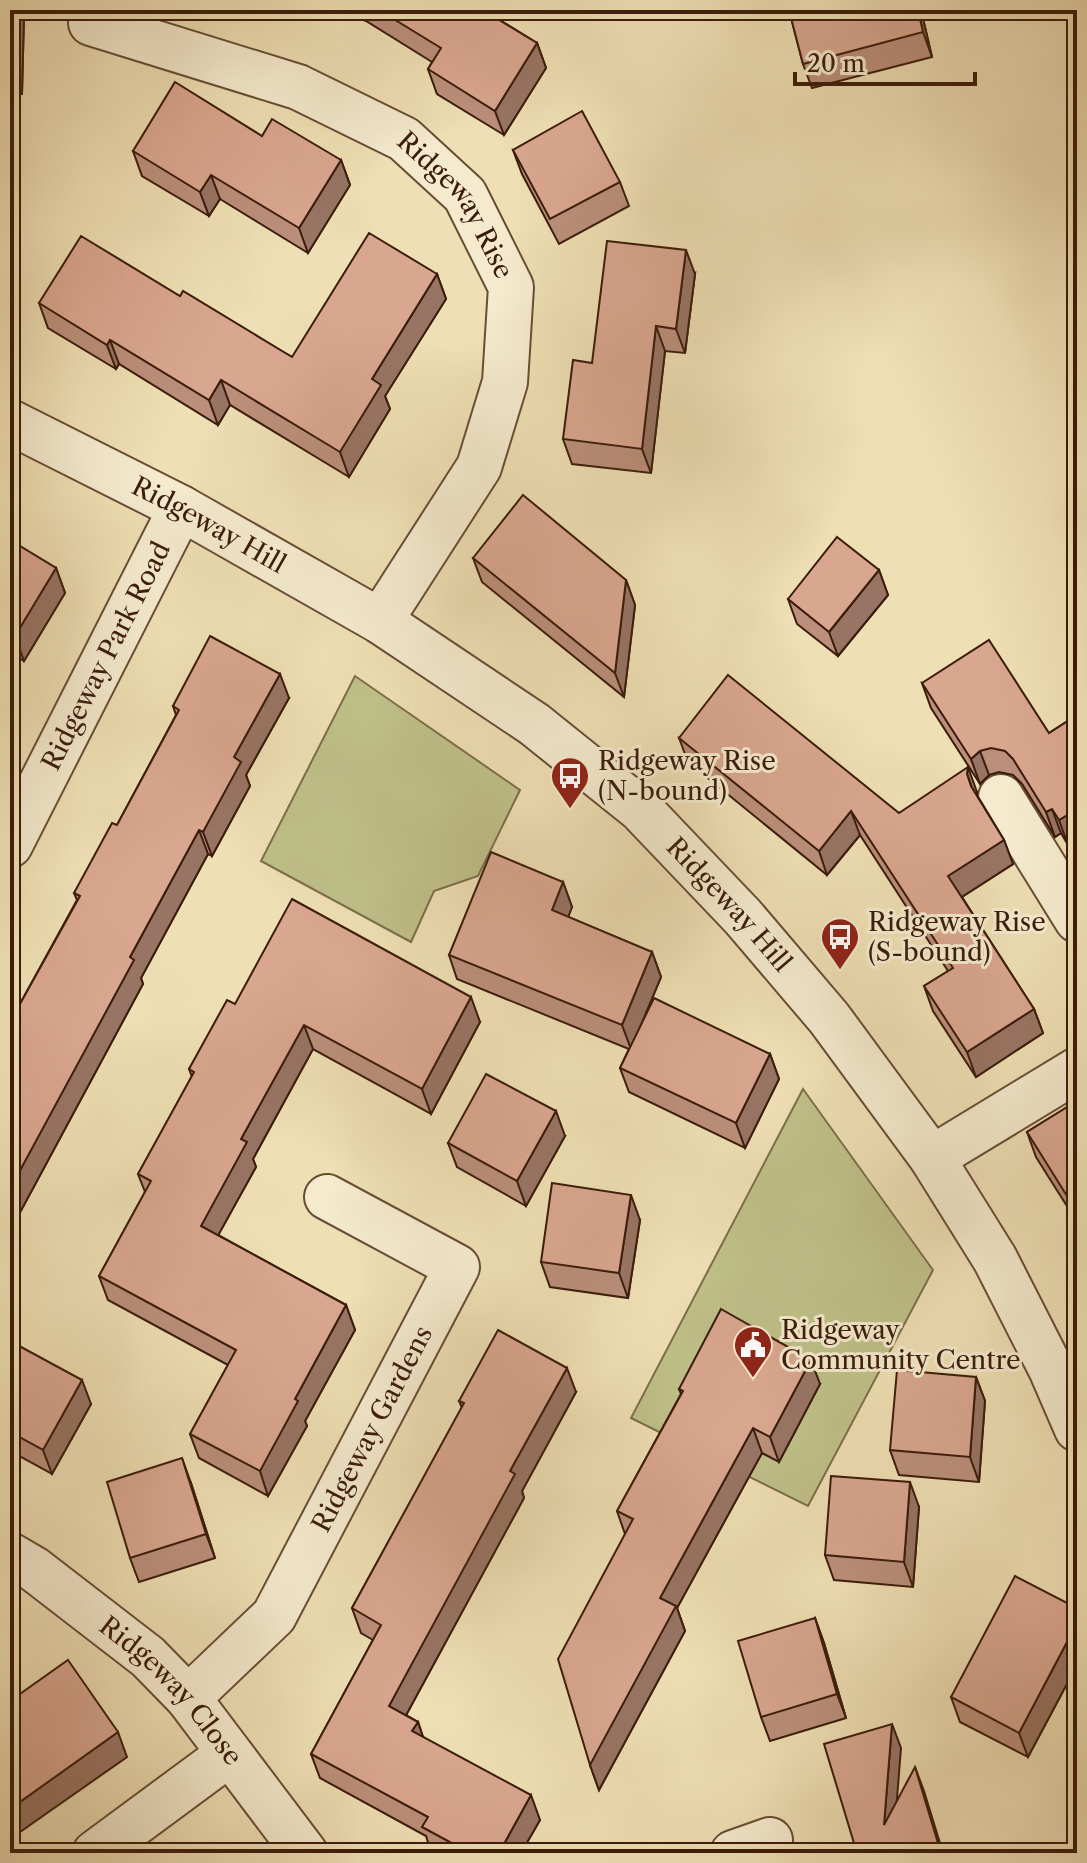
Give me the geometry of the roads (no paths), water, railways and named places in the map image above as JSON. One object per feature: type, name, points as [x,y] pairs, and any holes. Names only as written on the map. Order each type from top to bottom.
[{"type":"street","name":"Ridgeway Rise","points":[[91,23],[298,87],[404,139],[465,195],[511,287],[505,382],[479,467],[380,621]]},
{"type":"street","name":"Ridgeway Hill","points":[[10,422],[181,508],[380,621],[534,724],[640,809],[743,917],[829,1018],[932,1158],[995,1259],[1051,1369],[1077,1429]]},
{"type":"street","name":"Ridgeway Park Road","points":[[10,845],[181,508]]},
{"type":"street","points":[[1001,797],[1077,920]]},
{"type":"street","points":[[932,1158],[1077,1070]]},
{"type":"street","name":"Ridgeway Gardens","points":[[188,1698],[274,1616],[457,1267],[327,1197]]},
{"type":"street","name":"Ridgeway Close","points":[[10,1555],[45,1577],[148,1657],[188,1698],[305,1853]]},
{"type":"street","points":[[95,1853],[229,1754]]},
{"type":"place","name":"Ridgeway Rise (N-bound)","points":[[570,810]]},
{"type":"place","name":"Ridgeway Rise (S-bound)","points":[[840,971]]},
{"type":"place","name":"Ridgeway Community Centre","points":[[753,1379]]}]
